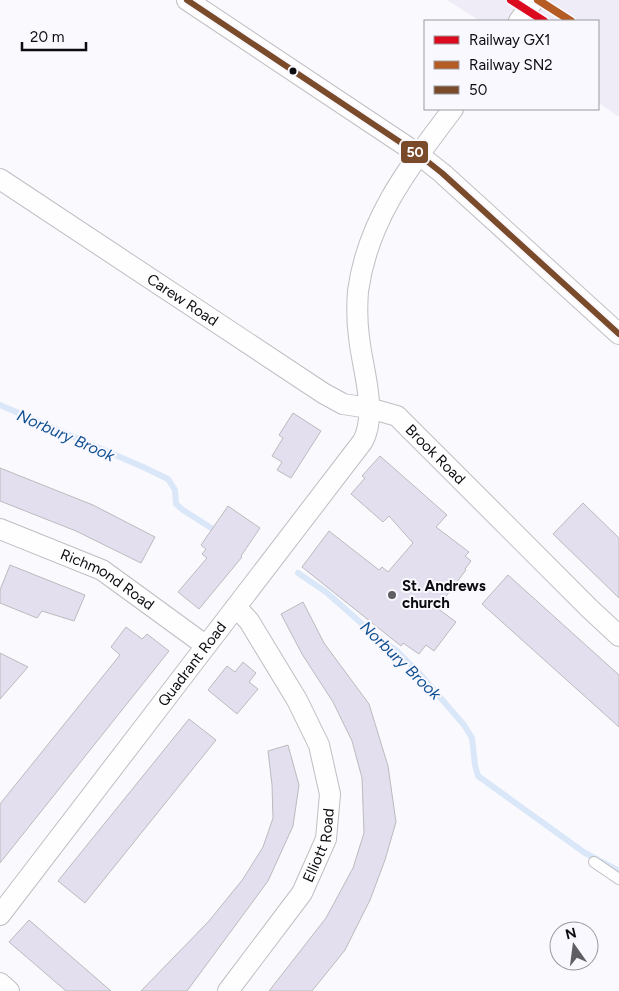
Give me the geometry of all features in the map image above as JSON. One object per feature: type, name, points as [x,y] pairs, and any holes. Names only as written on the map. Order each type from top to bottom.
[{"type":"street","points":[[187,0],[418,154],[442,172],[619,334]]},
{"type":"street","points":[[519,20],[534,0]]},
{"type":"street","points":[[369,408],[359,335],[358,292],[368,246],[388,202],[418,154],[452,110]]},
{"type":"street","name":"Carew Road","points":[[0,179],[323,393],[343,404],[369,408]]},
{"type":"street","name":"Quadrant Road","points":[[0,915],[363,441],[369,427],[369,408]]},
{"type":"street","name":"Brook Road","points":[[369,408],[397,416],[619,636]]},
{"type":"street","name":"Richmond Road","points":[[1,534],[102,570],[205,645]]},
{"type":"street","name":"Elliott Road","points":[[228,991],[302,893],[326,839],[330,794],[319,745],[297,700],[249,621],[236,607]]},
{"type":"street","points":[[0,984],[9,991]]},
{"type":"lane","points":[[594,862],[619,880]]},
{"type":"shaded area","points":[[447,0],[619,0],[619,117],[599,103],[599,20],[478,20]]},
{"type":"building","points":[[293,413],[321,431],[291,478],[277,470],[282,462],[272,456],[283,438],[279,435]]},
{"type":"building","name":"St. Andrews church","points":[[380,456],[447,515],[436,527],[469,552],[465,556],[471,561],[466,570],[437,608],[456,622],[434,651],[426,645],[419,654],[403,643],[401,646],[302,567],[329,531],[379,570],[382,567],[388,572],[413,543],[389,516],[383,522],[351,494],[365,478],[362,476]]},
{"type":"building","points":[[0,468],[93,505],[155,537],[141,563],[76,531],[0,501]]},
{"type":"building","points":[[583,503],[619,538],[619,598],[553,534]]},
{"type":"building","points":[[228,506],[260,528],[242,557],[199,609],[178,592],[207,558],[202,554],[206,549],[201,545]]},
{"type":"building","points":[[10,565],[85,595],[74,621],[42,611],[37,618],[0,603],[0,590]]},
{"type":"building","points":[[508,575],[619,675],[619,727],[482,604]]},
{"type":"building","points":[[303,602],[324,643],[369,704],[388,766],[396,822],[385,860],[370,900],[345,950],[312,991],[269,991],[326,918],[353,868],[364,833],[362,778],[352,741],[333,702],[302,654],[281,614]]},
{"type":"building","points":[[126,627],[142,639],[147,634],[169,651],[0,863],[0,804],[120,655],[111,647]]},
{"type":"building","points":[[0,653],[28,667],[0,699]]},
{"type":"building","points":[[243,662],[256,673],[249,682],[258,689],[237,714],[208,690],[227,666],[235,672]]},
{"type":"building","points":[[189,719],[216,740],[85,903],[58,881]]},
{"type":"building","points":[[288,745],[299,785],[293,826],[268,881],[187,991],[141,991],[209,921],[243,879],[263,847],[273,818],[268,751]]},
{"type":"building","points":[[29,920],[111,991],[66,991],[9,942]]},
{"type":"waterway","name":"Norbury Brook","points":[[0,405],[168,479],[175,490],[176,504],[219,533]]},
{"type":"waterway","name":"Norbury Brook","points":[[298,573],[326,592],[377,637],[397,651],[420,674],[464,725],[472,738],[478,776],[585,853],[619,871]]},
{"type":"rail line","name":"GX1","points":[[511,0],[542,20]]},
{"type":"rail line","name":"SN2","points":[[538,0],[569,20]]},
{"type":"transit line","name":"50","points":[[187,0],[418,154],[442,173],[619,334]]},
{"type":"place","name":"St. Andrews church","points":[[392,595]]}]
